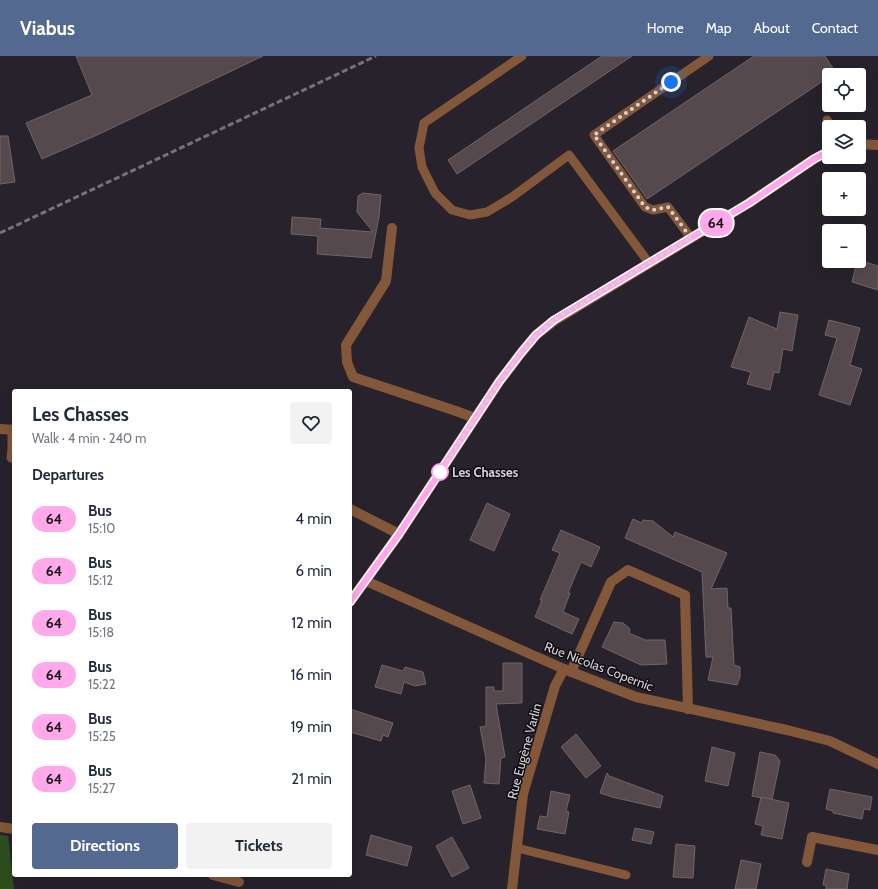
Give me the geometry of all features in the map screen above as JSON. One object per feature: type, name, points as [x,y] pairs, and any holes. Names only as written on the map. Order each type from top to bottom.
[{"type":"street","points":[[866,144],[878,145]]},
{"type":"street","points":[[352,599],[399,534],[475,418],[512,365],[536,335],[554,320],[749,203],[822,155]]},
{"type":"street","points":[[392,228],[386,281],[346,345],[346,362],[353,377],[475,418]]},
{"type":"street","points":[[0,429],[12,429]]},
{"type":"street","points":[[352,510],[399,534]]},
{"type":"street","name":"Rue Eugène Varlin","points":[[512,889],[524,794],[555,686],[567,670],[611,582],[628,570],[685,595],[688,709]]},
{"type":"street","name":"Rue Nicolas Copernic","points":[[366,581],[567,670],[636,697],[787,730],[830,741],[878,764]]},
{"type":"street","points":[[0,827],[12,829]]},
{"type":"street","points":[[807,862],[812,837],[878,850]]},
{"type":"street","points":[[220,877],[239,882]]},
{"type":"lane","points":[[522,56],[424,123],[419,148],[422,167],[435,193],[452,210],[470,215],[487,212],[512,197],[569,155],[649,263]]},
{"type":"lane","points":[[691,238],[668,207],[653,210],[645,207],[594,135],[709,56]]},
{"type":"lane","points":[[11,458],[12,448]]},
{"type":"lane","points":[[517,848],[626,875]]},
{"type":"green space","points":[[0,835],[8,836],[14,889],[0,889]]},
{"type":"building","points":[[76,56],[263,56],[97,135],[42,159],[26,123],[92,95]]},
{"type":"building","points":[[602,56],[632,56],[457,174],[448,160]]},
{"type":"building","points":[[754,56],[825,56],[833,68],[822,68],[822,82],[647,199],[613,151]]},
{"type":"building","points":[[0,136],[8,136],[15,182],[0,184]]},
{"type":"building","points":[[363,193],[381,195],[379,217],[371,258],[317,254],[318,236],[291,234],[292,217],[321,219],[320,228],[373,232],[357,212],[358,196]]},
{"type":"building","points":[[866,262],[878,266],[878,290],[852,282],[855,268],[866,268]]},
{"type":"building","points":[[780,312],[798,315],[792,351],[783,349],[779,373],[774,372],[770,390],[747,384],[751,372],[731,367],[749,317],[777,329]]},
{"type":"building","points":[[829,320],[860,328],[850,365],[862,369],[850,405],[819,395],[837,338],[825,335]]},
{"type":"building","points":[[487,503],[510,514],[494,551],[470,540]]},
{"type":"building","points":[[633,519],[642,523],[643,520],[653,521],[673,537],[675,532],[727,553],[711,589],[727,588],[728,608],[731,608],[734,665],[740,667],[740,677],[737,685],[708,680],[713,657],[706,657],[702,572],[625,538]]},
{"type":"building","points":[[561,530],[600,547],[591,567],[581,562],[568,593],[570,593],[563,612],[579,619],[572,634],[535,617],[542,600],[540,600],[560,553],[552,550]]},
{"type":"building","points":[[614,622],[623,623],[630,629],[629,633],[645,640],[665,640],[667,664],[641,665],[602,647]]},
{"type":"building","points":[[503,663],[522,663],[522,703],[496,704],[505,757],[501,758],[499,784],[484,783],[486,759],[480,727],[486,726],[486,687],[494,687],[494,691],[503,691]]},
{"type":"building","points":[[382,665],[403,671],[405,667],[423,672],[426,684],[415,686],[404,682],[401,694],[375,687]]},
{"type":"building","points":[[352,710],[393,723],[388,737],[383,735],[381,741],[352,733]]},
{"type":"building","points":[[576,734],[601,766],[586,778],[561,747]]},
{"type":"building","points":[[712,747],[735,753],[728,786],[705,781]]},
{"type":"building","points":[[760,752],[775,755],[780,761],[772,800],[752,796]]},
{"type":"building","points":[[607,773],[609,776],[663,796],[660,808],[600,793]]},
{"type":"building","points":[[470,785],[481,818],[463,824],[452,791]]},
{"type":"building","points":[[830,789],[872,797],[870,810],[864,809],[862,819],[833,813],[833,811],[826,809]]},
{"type":"building","points":[[551,791],[570,795],[566,811],[569,812],[565,834],[537,829],[540,816],[547,817]]},
{"type":"building","points":[[761,797],[789,803],[782,839],[761,835],[763,826],[755,824]]},
{"type":"building","points":[[635,828],[654,832],[651,844],[632,840]]},
{"type":"building","points":[[371,835],[412,847],[407,866],[366,855]]},
{"type":"building","points":[[452,837],[469,868],[452,877],[436,846]]},
{"type":"building","points":[[676,844],[695,846],[693,878],[673,877]]},
{"type":"building","points":[[741,860],[761,864],[756,889],[735,889]]},
{"type":"building","points":[[826,869],[849,874],[847,889],[826,889],[826,885],[823,885]]},
{"type":"railway","points":[[0,233],[376,56]]},
{"type":"bus line","name":"64","points":[[352,599],[399,534],[499,382],[536,335],[554,320],[749,203],[822,155]]},
{"type":"place","name":"Les Chasses","points":[[440,472]]},
{"type":"route","points":[[440,472],[499,382],[536,335],[554,320],[691,238],[668,207],[653,210],[645,207],[632,191],[594,135],[671,82]]}]
